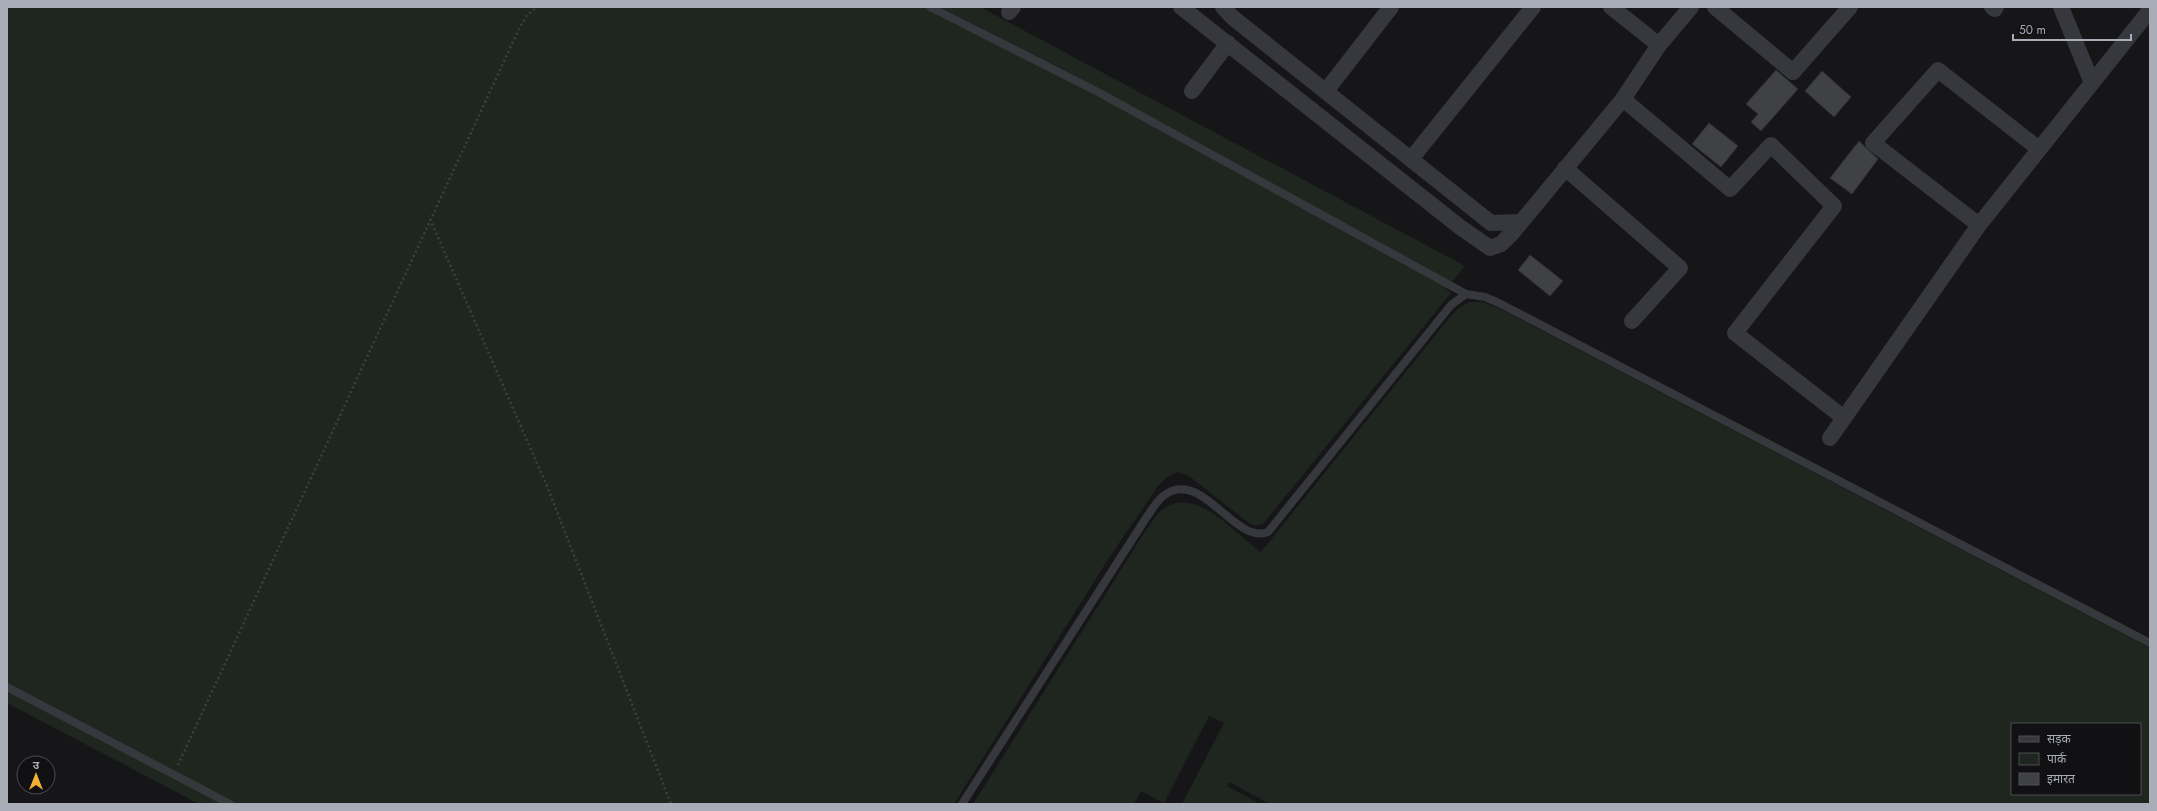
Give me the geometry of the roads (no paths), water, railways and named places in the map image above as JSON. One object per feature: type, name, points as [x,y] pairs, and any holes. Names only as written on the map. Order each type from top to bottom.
[{"type":"street","points":[[1181,7],[1454,222],[1490,248],[1501,244],[1623,99],[1659,45],[1691,7]]},
{"type":"street","points":[[1326,91],[1391,7]]},
{"type":"street","points":[[1411,159],[1533,7]]},
{"type":"street","points":[[1611,7],[1659,45]]},
{"type":"street","points":[[1715,7],[1793,72],[1850,7]]},
{"type":"street","points":[[1992,7],[1994,9],[1996,7]]},
{"type":"street","points":[[2061,7],[2092,83]]},
{"type":"street","points":[[1830,438],[1979,225],[2150,10]]},
{"type":"street","points":[[1192,91],[1222,38],[1227,12],[1491,222],[1520,222]]},
{"type":"street","points":[[1979,225],[1873,143],[1938,70],[2040,149]]},
{"type":"street","points":[[1623,99],[1730,189],[1771,145],[1834,206],[1735,333],[1844,418]]},
{"type":"street","points":[[1565,168],[1680,268],[1632,322]]},
{"type":"lane","points":[[930,7],[1098,92],[1466,294],[1485,297],[1499,303],[2150,643]]},
{"type":"lane","points":[[962,804],[1146,518],[1165,495],[1174,490],[1186,491],[1200,496],[1247,531],[1262,534],[1268,532],[1451,304],[1466,294]]},
{"type":"lane","points":[[7,687],[230,804]]}]
